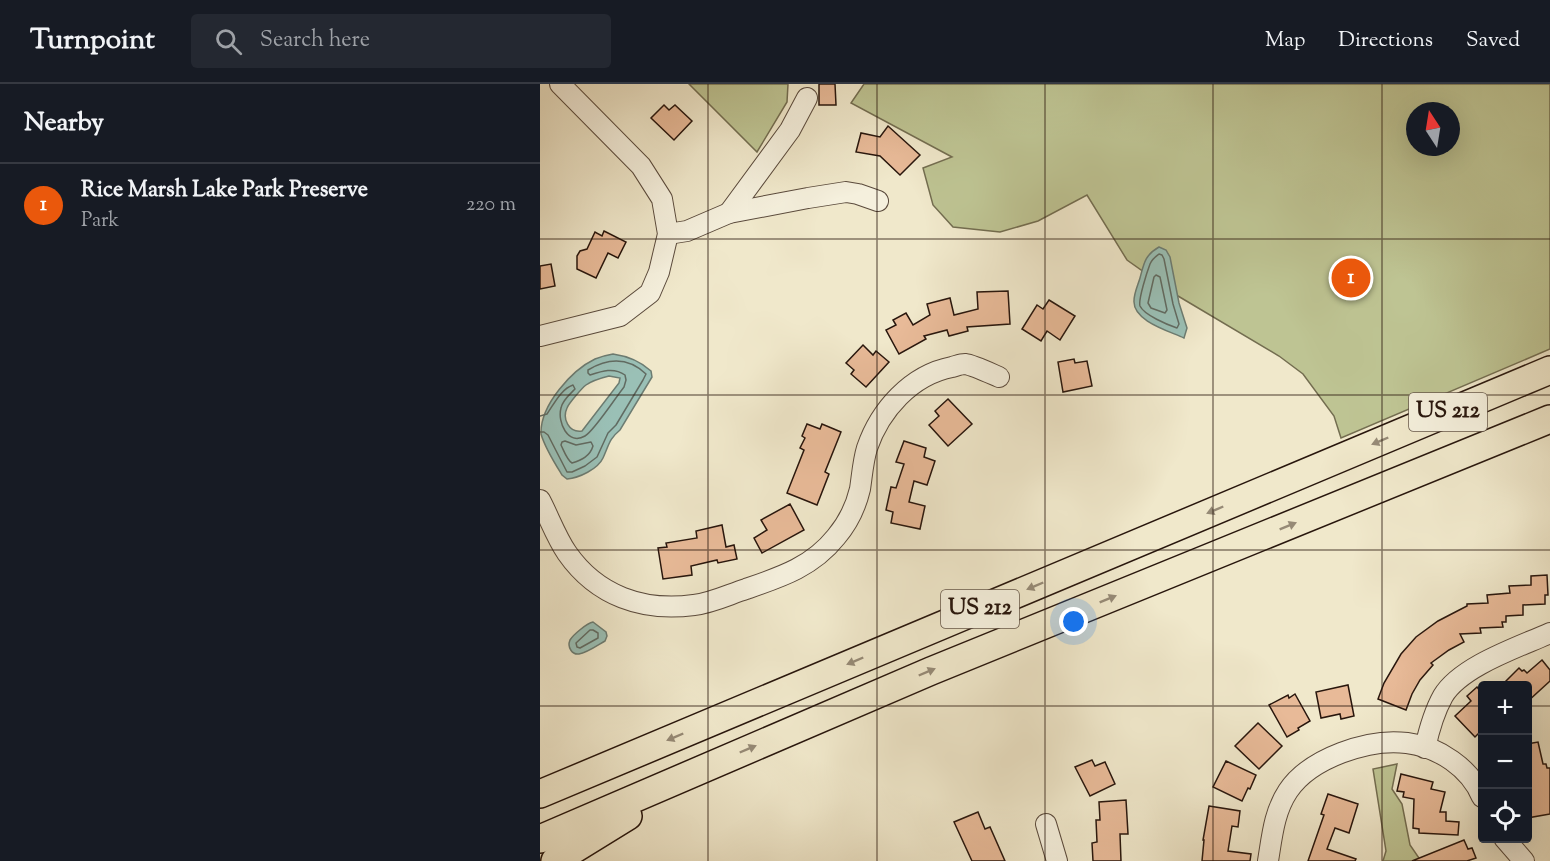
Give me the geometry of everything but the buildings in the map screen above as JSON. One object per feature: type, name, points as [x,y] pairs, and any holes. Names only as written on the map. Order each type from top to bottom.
[{"type":"highway","name":"US 212","points":[[540,794],[1550,370]]},
{"type":"highway","name":"US 212","points":[[540,839],[931,671],[1550,419]]},
{"type":"highway","points":[[540,782],[614,763]]},
{"type":"highway","points":[[555,861],[709,766]]},
{"type":"street","points":[[540,336],[620,316],[650,293],[659,272],[668,234],[662,199],[641,166],[561,84]]},
{"type":"street","points":[[729,213],[790,130],[807,98]]},
{"type":"street","points":[[668,234],[687,231],[729,213],[846,192],[878,201]]},
{"type":"street","points":[[540,500],[566,551],[585,575],[611,593],[639,603],[668,607],[697,605],[777,579],[799,569],[835,539],[848,520],[859,492],[866,451],[874,431],[900,395],[920,380],[941,369],[966,364],[999,377]]},
{"type":"street","points":[[1425,748],[1431,722],[1444,694],[1460,677],[1484,662],[1550,633]]},
{"type":"street","points":[[1268,861],[1279,808],[1289,790],[1306,772],[1329,757],[1353,749],[1386,743],[1408,743],[1448,758],[1462,769],[1479,789]]},
{"type":"street","points":[[1046,824],[1057,861]]},
{"type":"street","points":[[1508,843],[1524,861]]},
{"type":"green space","points":[[689,84],[788,84],[787,102],[757,152]]},
{"type":"green space","points":[[864,84],[1550,84],[1550,349],[1341,438],[1334,416],[1303,374],[1279,356],[1178,296],[1127,260],[1087,195],[1038,221],[1000,232],[953,227],[933,205],[923,168],[952,157],[851,103]]},
{"type":"green space","points":[[1397,764],[1392,789],[1402,804],[1410,845],[1421,861],[1383,861],[1386,851],[1373,769]]},
{"type":"water","points":[[1159,247],[1166,250],[1170,257],[1179,303],[1187,328],[1184,338],[1145,320],[1135,308],[1135,295],[1144,264],[1148,256]]},
{"type":"water","points":[[613,354],[647,367],[652,377],[620,430],[611,439],[601,462],[588,472],[567,479],[553,460],[541,434],[546,412],[559,390],[577,371],[595,359]],"holes":[[[609,376],[620,378],[619,383],[582,431],[570,428],[565,417],[567,408],[584,387],[594,380]]]},
{"type":"water","points":[[593,622],[606,632],[605,641],[579,654],[572,652],[570,640]]},
{"type":"place","name":"Rice Marsh Lake Park Preserve","points":[[1351,278]]}]
